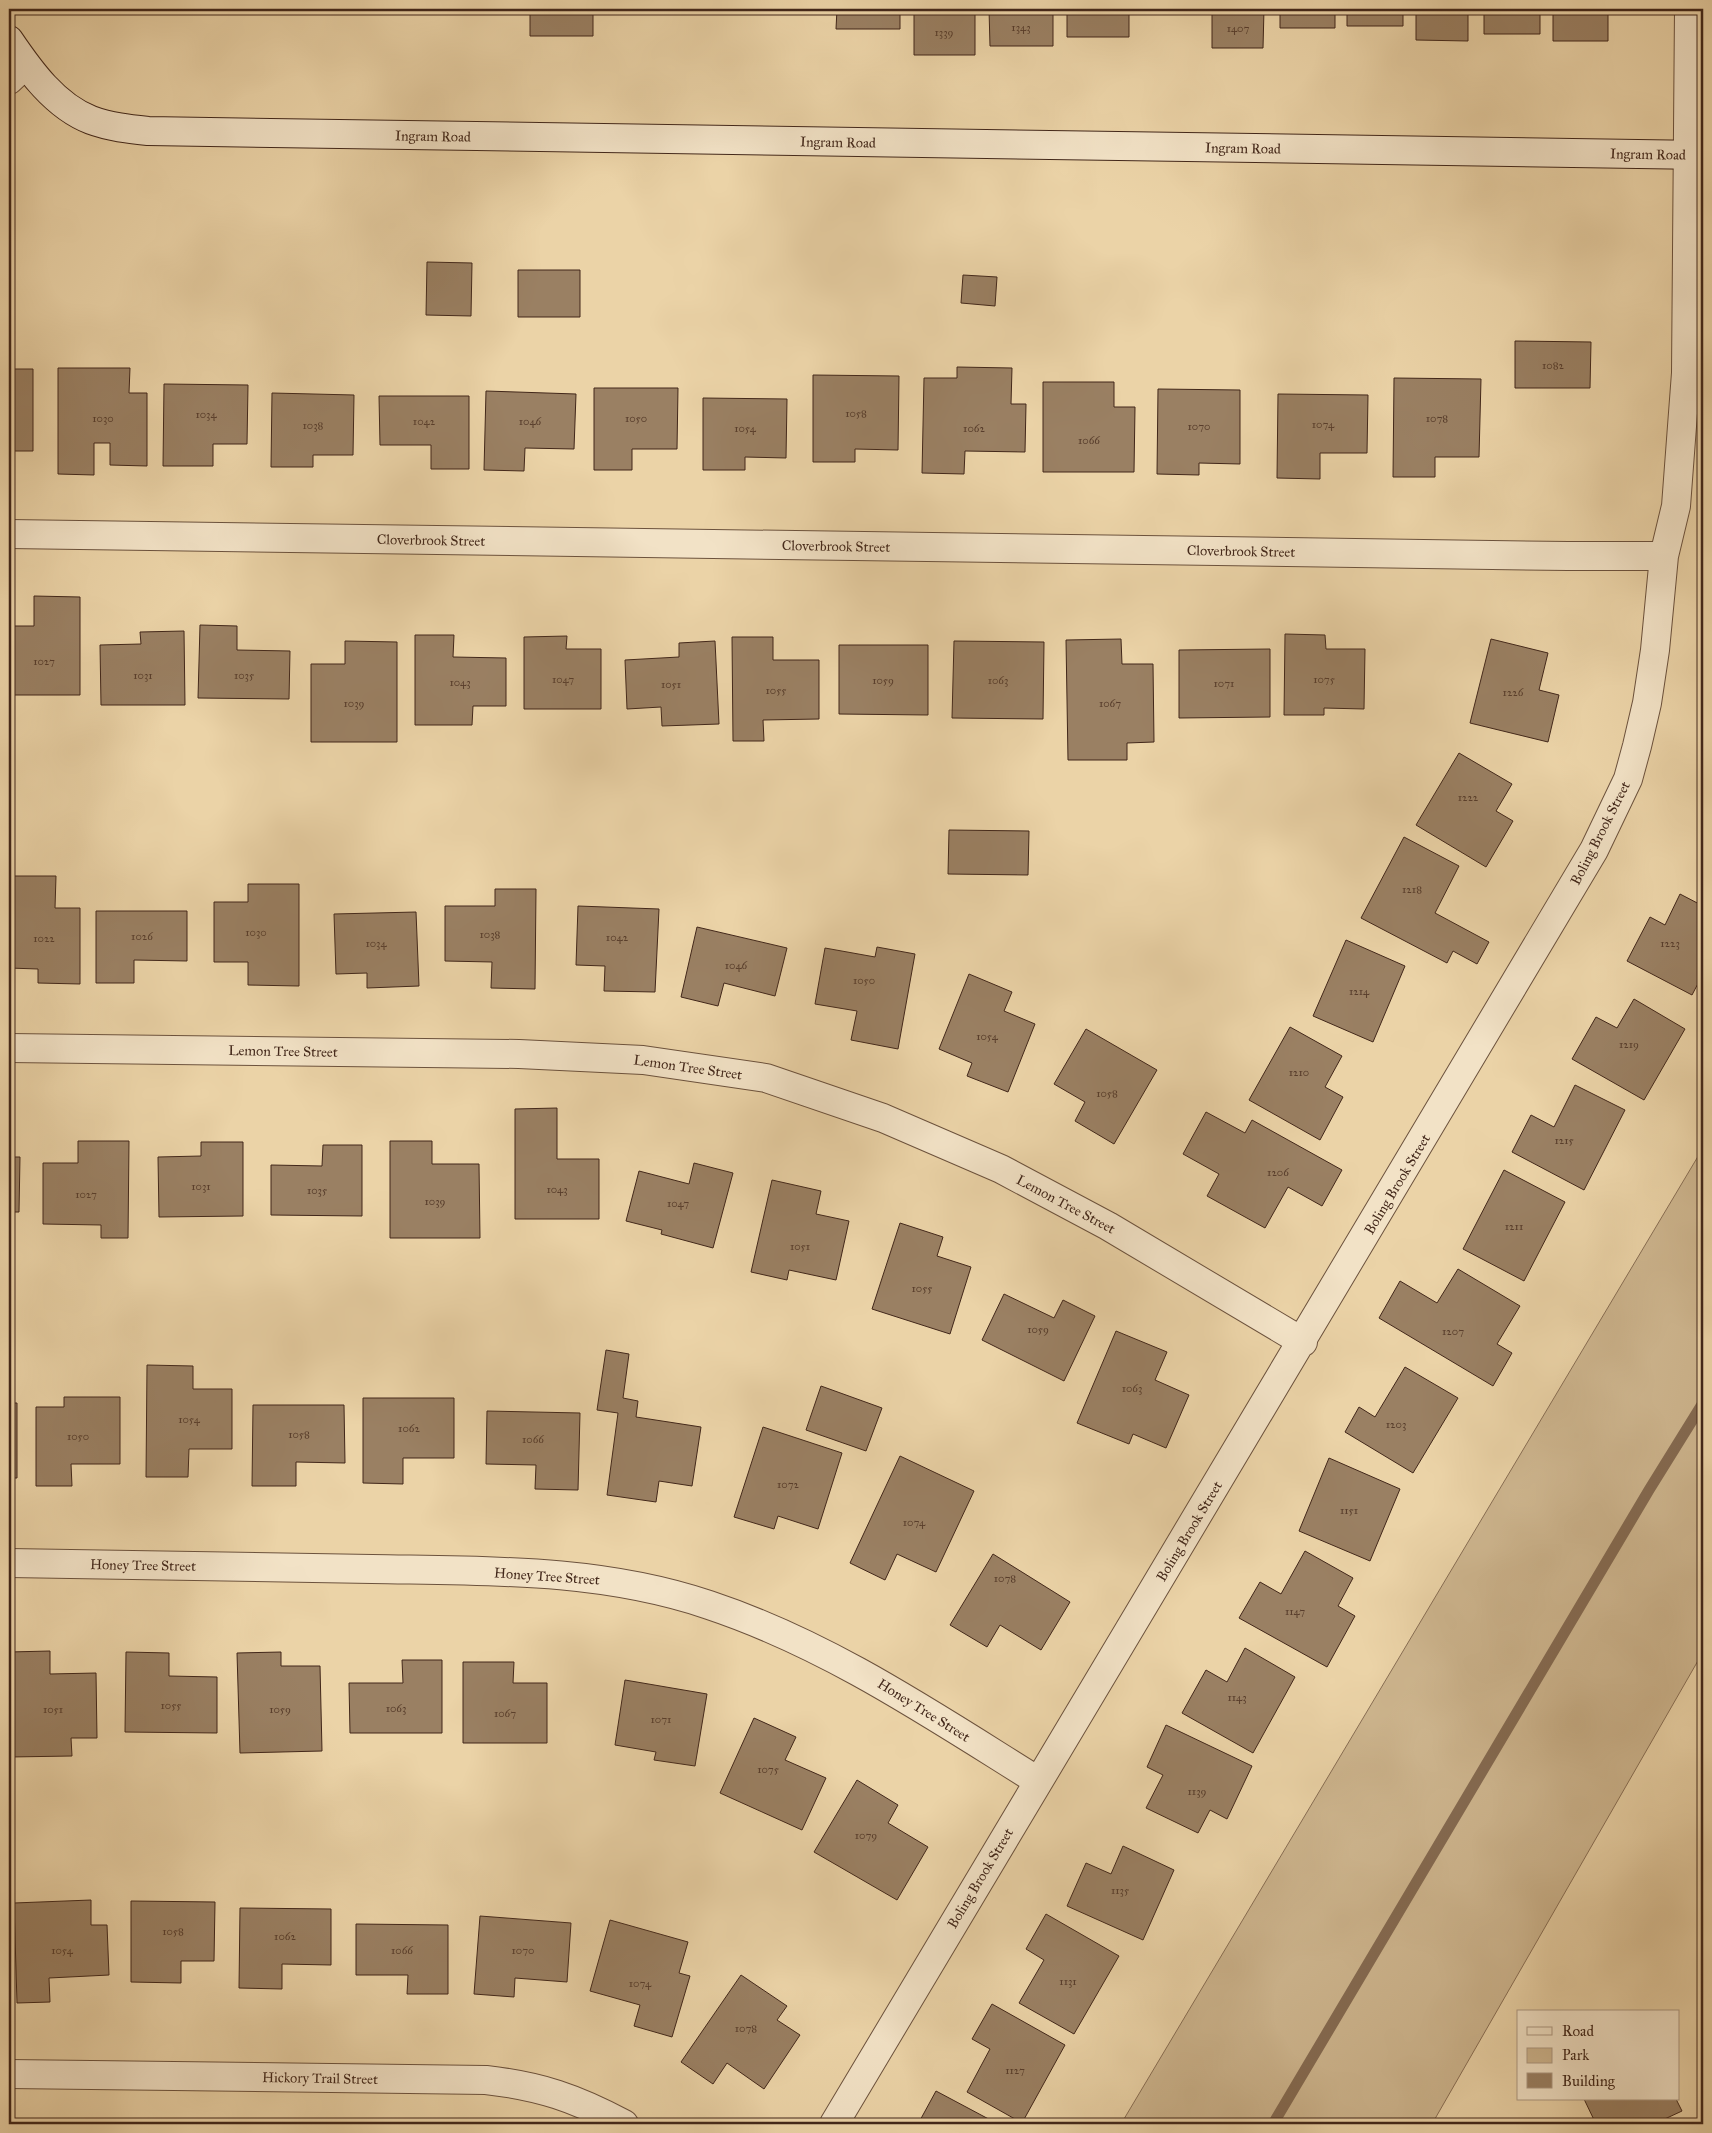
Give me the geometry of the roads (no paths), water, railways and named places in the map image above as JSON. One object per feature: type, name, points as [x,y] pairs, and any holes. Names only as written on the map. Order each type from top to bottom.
[{"type":"street","name":"Boling Brook Street","points":[[834,2124],[1303,1342],[1594,850],[1628,779],[1647,703],[1655,650],[1664,556],[1676,506],[1682,444],[1696,155],[1689,9]]},
{"type":"street","name":"Ingram Road","points":[[9,40],[17,72],[68,108],[90,120],[112,126],[148,131],[1696,155]]},
{"type":"street","name":"Cloverbrook Street","points":[[9,534],[1664,556]]},
{"type":"street","name":"Lemon Tree Street","points":[[9,1048],[528,1054],[643,1060],[766,1078],[883,1118],[1001,1169],[1108,1226],[1303,1342]]},
{"type":"street","name":"Honey Tree Street","points":[[9,1563],[560,1574],[655,1590],[708,1604],[757,1623],[845,1664],[892,1689],[1038,1781]]},
{"type":"street","name":"Hickory Trail Street","points":[[9,2074],[486,2080],[550,2091],[576,2100],[624,2124]]},
{"type":"waterway","points":[[1273,2124],[1649,1490],[1703,1403]]}]
